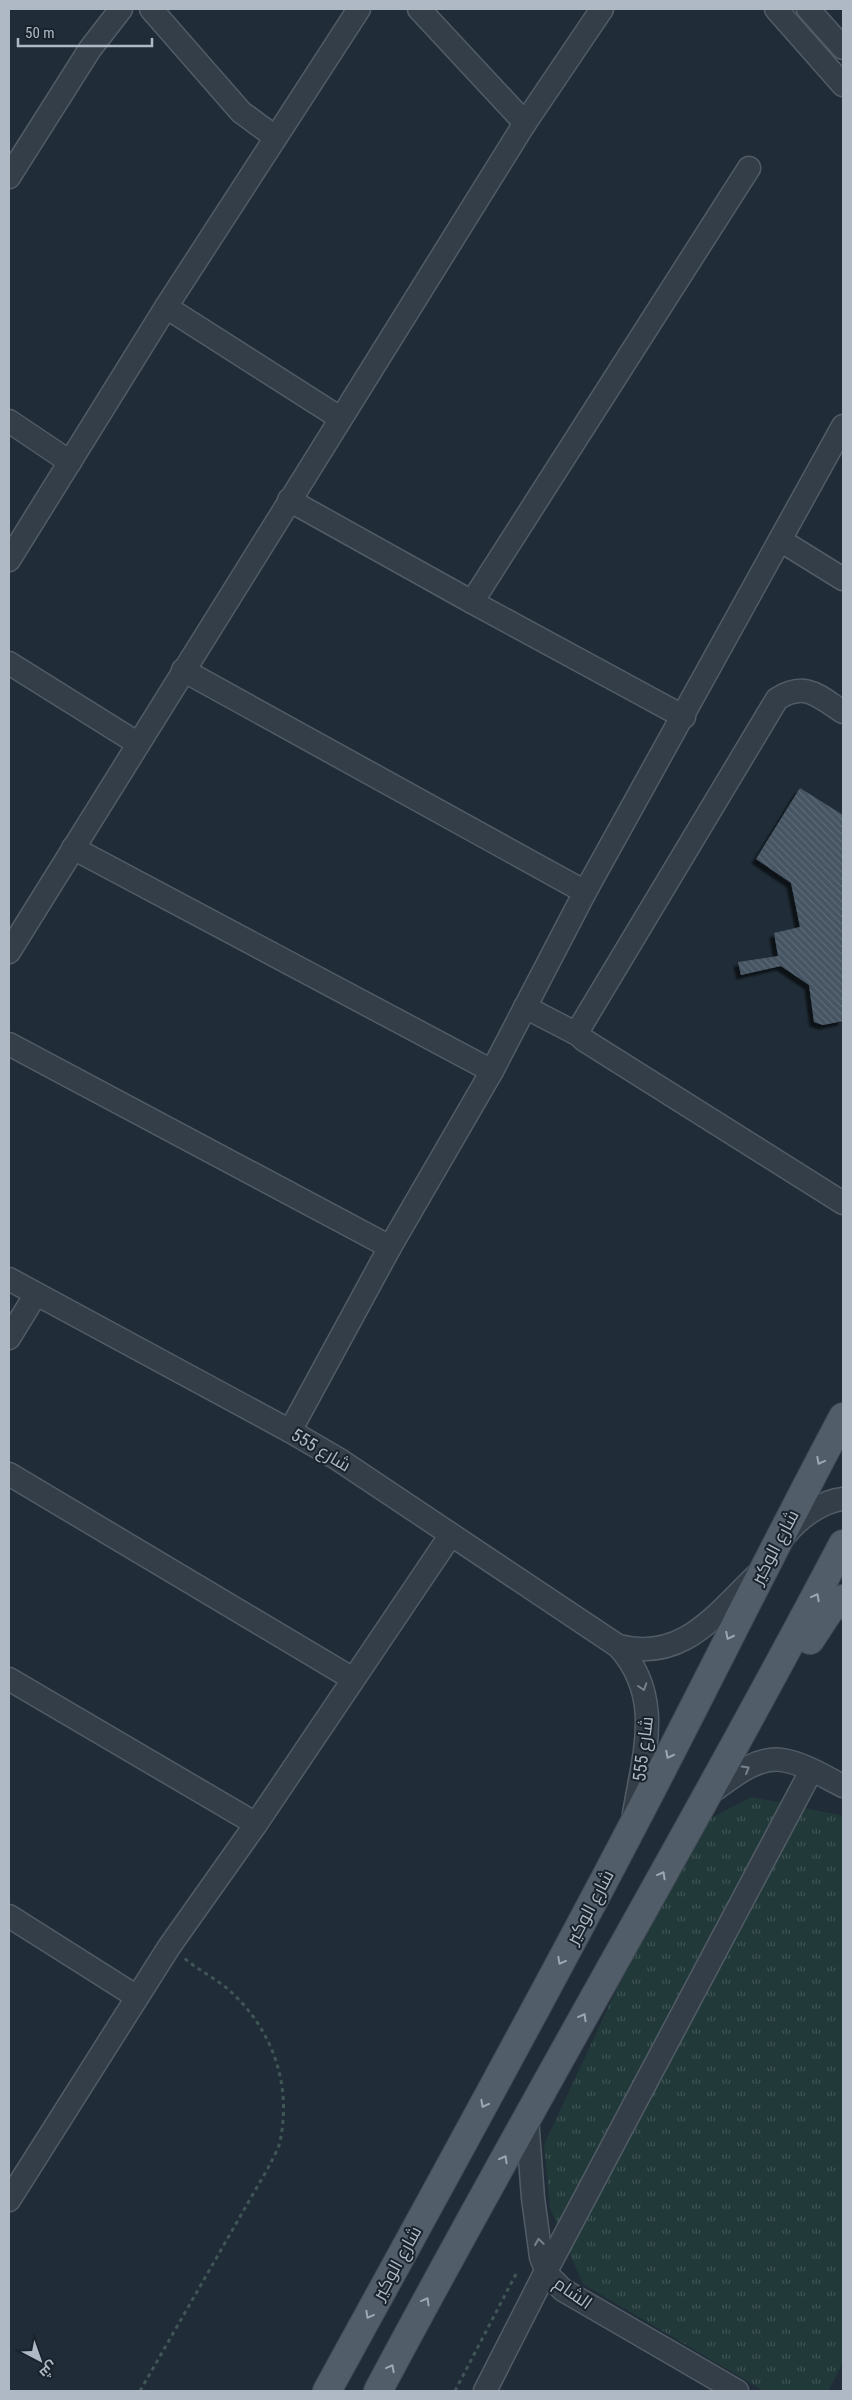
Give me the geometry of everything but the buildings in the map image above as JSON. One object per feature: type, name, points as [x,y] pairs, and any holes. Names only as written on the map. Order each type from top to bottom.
[{"type":"main road","name":"شارع الوكير","points":[[326,2391],[426,2211],[631,1830],[768,1559],[843,1418]]},
{"type":"main road","points":[[378,2391],[527,2118],[768,1686],[843,1544]]},
{"type":"main road","points":[[768,1686],[782,1680],[792,1670],[828,1611],[843,1599]]},
{"type":"street","points":[[9,177],[90,48],[121,9]]},
{"type":"street","points":[[151,9],[241,112],[275,137]]},
{"type":"street","points":[[9,560],[166,307],[359,9]]},
{"type":"street","points":[[419,9],[525,123]]},
{"type":"street","points":[[9,952],[137,743],[525,123],[602,9]]},
{"type":"street","points":[[776,9],[843,85]]},
{"type":"street","points":[[808,9],[843,48]]},
{"type":"street","points":[[472,602],[749,168]]},
{"type":"street","points":[[166,307],[340,418]]},
{"type":"street","points":[[9,421],[70,462]]},
{"type":"street","points":[[290,1431],[390,1247],[492,1071],[585,892],[684,717],[843,426]]},
{"type":"street","points":[[289,500],[684,717]]},
{"type":"street","points":[[780,540],[843,578]]},
{"type":"street","points":[[9,663],[137,743]]},
{"type":"street","points":[[183,670],[585,892]]},
{"type":"street","points":[[579,1035],[583,1021],[777,699],[790,691],[799,689],[811,691],[843,712]]},
{"type":"street","points":[[73,848],[492,1071]]},
{"type":"street","points":[[525,1007],[579,1035],[843,1203]]},
{"type":"street","points":[[9,1044],[390,1247]]},
{"type":"street","name":"شارع 555","points":[[9,1279],[290,1431],[361,1474],[450,1536],[618,1646],[638,1674],[648,1706],[647,1732],[631,1830]]},
{"type":"street","points":[[9,1338],[36,1294]]},
{"type":"street","points":[[9,1474],[353,1679]]},
{"type":"street","name":"شارع 555","points":[[618,1646],[647,1650],[661,1649],[686,1640],[702,1628],[768,1559],[788,1530],[820,1506],[843,1499]]},
{"type":"street","points":[[9,2200],[169,1947],[256,1824],[450,1536]]},
{"type":"street","points":[[9,1679],[256,1824]]},
{"type":"street","points":[[706,1796],[749,1767],[765,1761],[782,1760],[843,1786]]},
{"type":"street","points":[[485,2391],[546,2271],[811,1772]]},
{"type":"street","points":[[9,1916],[137,1997]]},
{"type":"street","name":"الشام","points":[[527,2118],[532,2198],[541,2257],[546,2271],[554,2282],[572,2295],[737,2391]]},
{"type":"path","points":[[140,2391],[268,2168],[281,2138],[284,2106],[280,2073],[272,2050],[252,2014],[229,1990],[169,1947]]},
{"type":"path","points":[[455,2391],[517,2272]]},
{"type":"green space","points":[[752,1797],[843,1816],[843,2363],[828,2391],[764,2391],[583,2284],[550,2208],[544,2145],[692,1828]]}]
